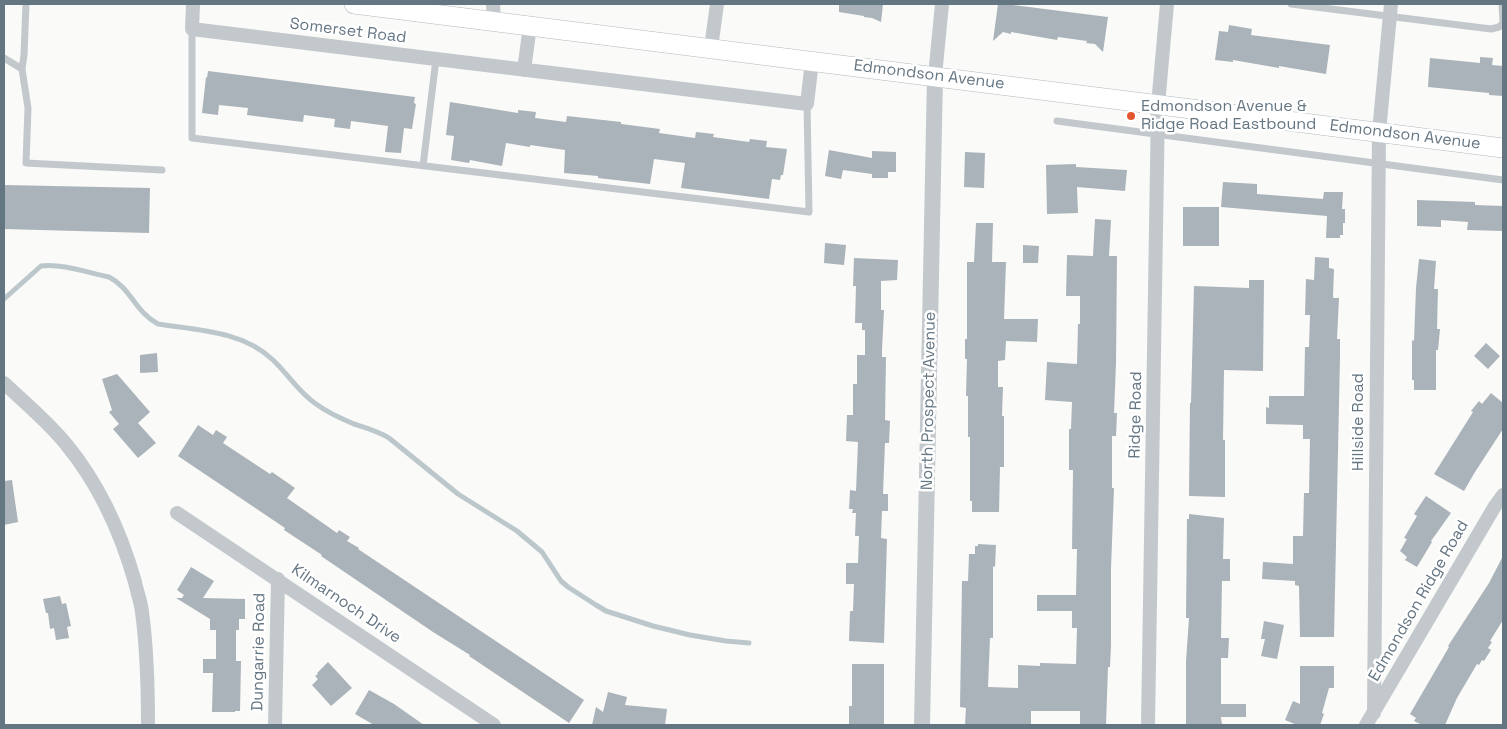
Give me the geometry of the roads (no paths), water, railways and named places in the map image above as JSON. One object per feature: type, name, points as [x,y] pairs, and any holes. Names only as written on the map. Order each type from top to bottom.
[{"type":"main road","name":"Edmondson Avenue","points":[[354,4],[493,13],[530,26],[1503,148]]},
{"type":"street","points":[[192,29],[193,4]]},
{"type":"street","points":[[711,48],[716,4]]},
{"type":"street","points":[[935,76],[942,4]]},
{"type":"street","name":"Ridge Road","points":[[1148,725],[1158,105],[1167,4]]},
{"type":"street","name":"Hillside Road","points":[[1374,713],[1378,164],[1390,10]]},
{"type":"street","points":[[524,70],[530,26]]},
{"type":"street","name":"Somerset Road","points":[[192,29],[807,104]]},
{"type":"street","points":[[807,104],[812,61]]},
{"type":"street","name":"North Prospect Avenue","points":[[922,725],[935,76]]},
{"type":"street","points":[[4,383],[37,413],[65,443],[89,475],[112,519],[130,566],[142,610],[148,725]]},
{"type":"street","name":"Edmondson Ridge Road","points":[[1366,725],[1503,495]]},
{"type":"street","name":"Kilmarnoch Drive","points":[[177,513],[494,725]]},
{"type":"street","name":"Dungarrie Road","points":[[275,725],[278,579]]},
{"type":"lane","points":[[26,4],[22,69],[28,108],[26,163],[162,170]]},
{"type":"lane","points":[[1291,4],[1390,10],[1491,29],[1499,27],[1503,23],[1502,4]]},
{"type":"lane","points":[[192,29],[192,138],[809,212],[807,104]]},
{"type":"lane","points":[[4,58],[22,69]]},
{"type":"lane","points":[[423,166],[436,60]]},
{"type":"lane","points":[[1057,120],[1503,180]]},
{"type":"waterway","points":[[4,299],[41,266],[66,267],[109,277],[123,287],[144,313],[158,324],[219,333],[234,337],[261,350],[316,404],[345,420],[389,438],[458,494],[517,531],[542,552],[561,581],[606,611],[653,626],[690,635],[749,643]]},
{"type":"place","name":"Edmondson Avenue & Ridge Road Eastbound","points":[[1131,116]]}]
